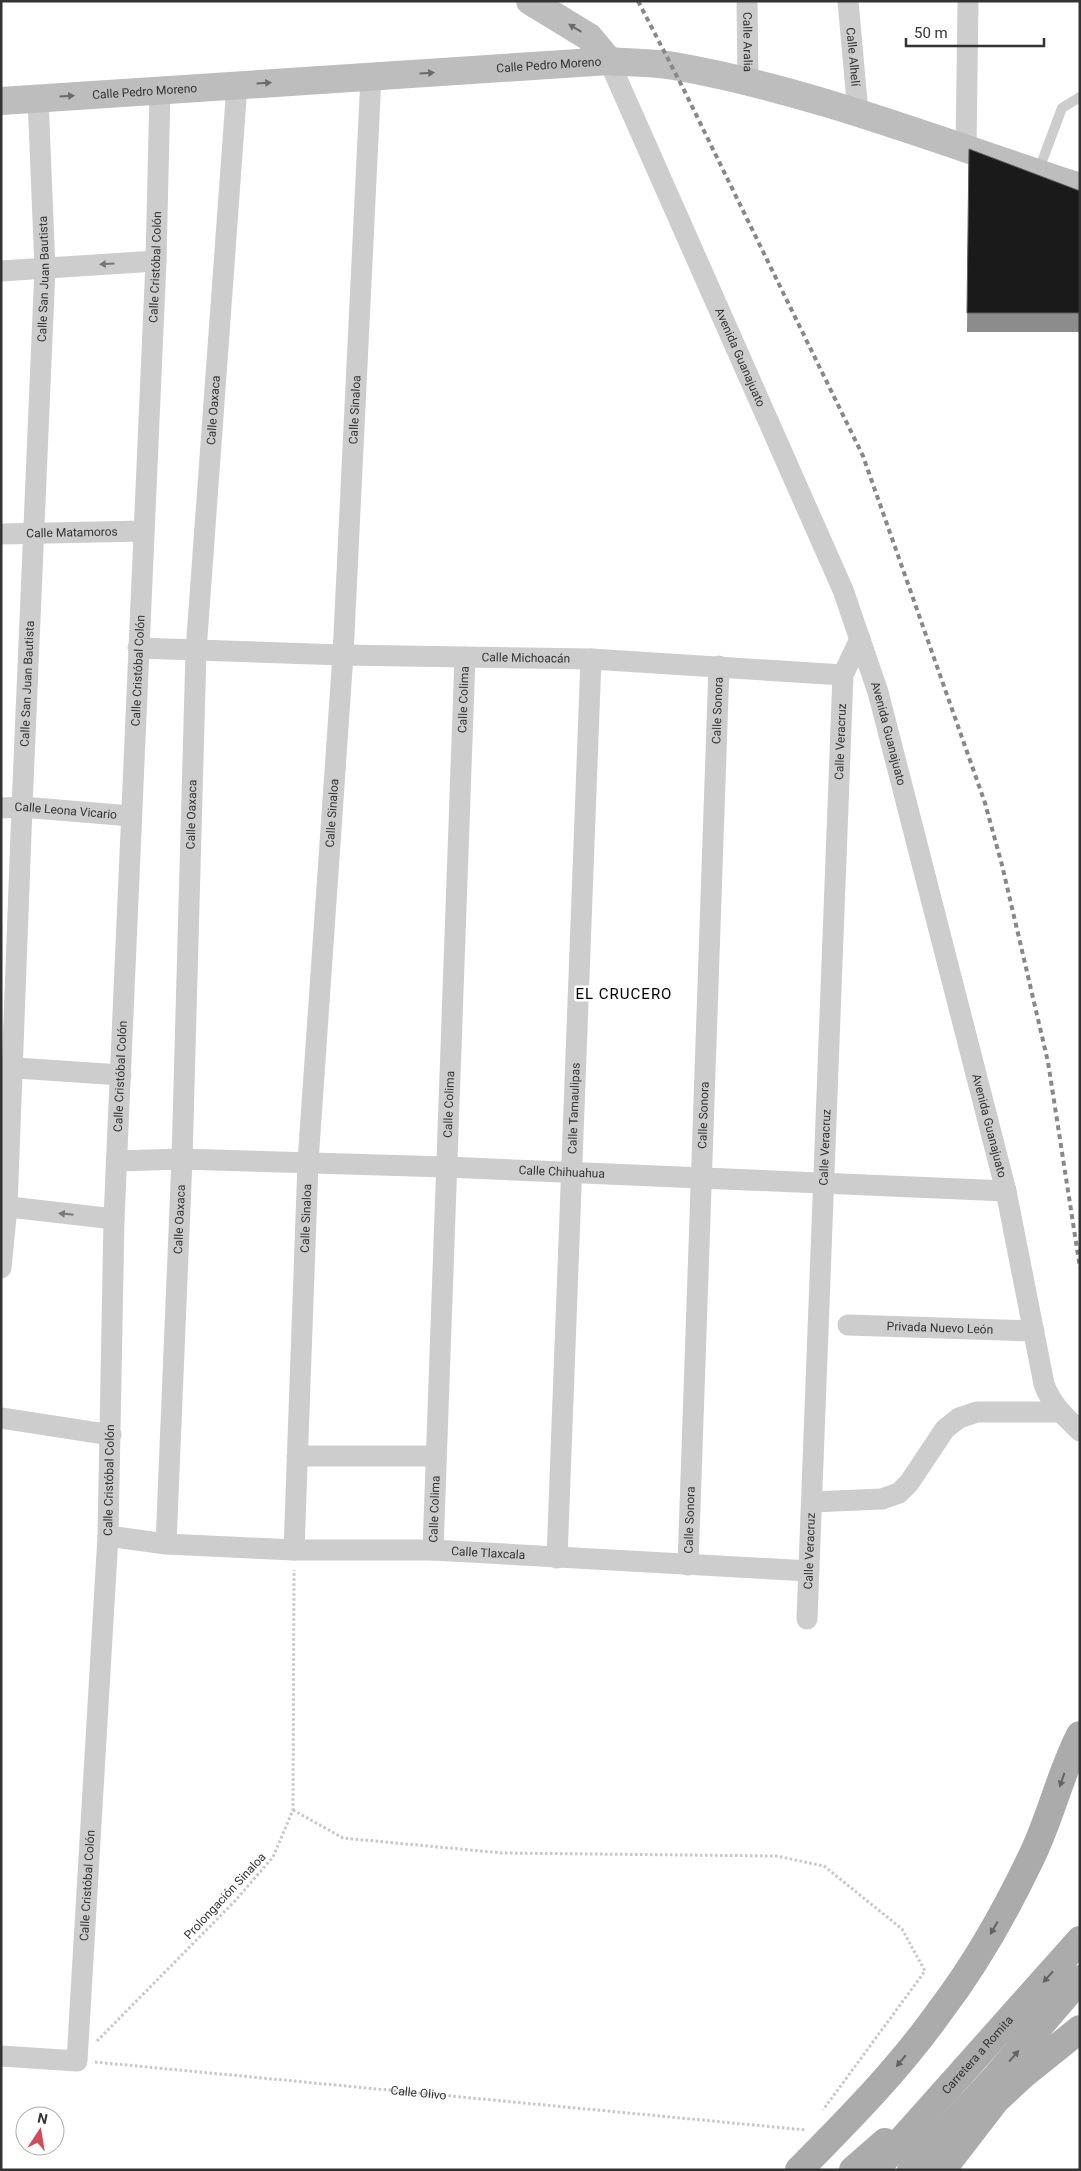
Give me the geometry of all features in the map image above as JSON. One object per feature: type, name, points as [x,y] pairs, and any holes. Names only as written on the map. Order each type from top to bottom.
[{"type":"main road","points":[[800,2170],[828,2124],[874,2093],[940,2012],[972,1966],[1030,1860],[1080,1735]]},
{"type":"main road","name":"Carretera a Romita","points":[[875,2170],[1080,1940]]},
{"type":"main road","points":[[911,2170],[995,2078],[1080,1979]]},
{"type":"main road","points":[[942,2170],[996,2100],[1024,2074],[1080,2030]]},
{"type":"main road","points":[[928,2170],[995,2078]]},
{"type":"main road","points":[[853,2170],[888,2139],[921,2117]]},
{"type":"street","points":[[530,1],[589,36],[610,61]]},
{"type":"street","name":"Calle Aralia","points":[[746,1],[748,83]]},
{"type":"street","name":"Calle Alhelí","points":[[848,1],[858,113]]},
{"type":"street","points":[[966,150],[968,1]]},
{"type":"street","name":"Calle Pedro Moreno","points":[[1,101],[610,61],[672,65],[748,83],[858,113],[1080,187]]},
{"type":"street","name":"Avenida Guanajuato","points":[[610,61],[843,590],[860,639],[878,692],[1006,1191],[1048,1394],[1061,1412],[1080,1431]]},
{"type":"street","name":"Calle Sinaloa","points":[[294,1550],[308,1162],[343,655],[371,76]]},
{"type":"street","name":"Calle Oaxaca","points":[[166,1544],[182,1159],[196,651],[237,85]]},
{"type":"street","name":"Calle Cristóbal Colón","points":[[77,2061],[108,1536],[116,1161],[156,261],[160,90]]},
{"type":"street","name":"Calle San Juan Bautista","points":[[1,1268],[4,1207],[11,808],[35,534],[45,268],[38,98]]},
{"type":"street","points":[[1,271],[156,261]]},
{"type":"street","name":"Calle Matamoros","points":[[1,534],[144,531]]},
{"type":"street","points":[[843,675],[860,639]]},
{"type":"street","name":"Calle Michoacán","points":[[138,648],[343,655],[591,659],[843,675]]},
{"type":"street","name":"Calle Colima","points":[[433,1550],[465,657]]},
{"type":"street","name":"Calle Tamaulipas","points":[[557,1558],[591,659]]},
{"type":"street","name":"Calle Sonora","points":[[688,1565],[718,666]]},
{"type":"street","name":"Calle Veracruz","points":[[807,1619],[843,675]]},
{"type":"street","name":"Calle Leona Vicario","points":[[11,808],[131,816]]},
{"type":"street","points":[[7,1068],[121,1074]]},
{"type":"street","name":"Calle Chihuahua","points":[[116,1161],[182,1159],[308,1162],[1006,1191]]},
{"type":"street","points":[[4,1207],[114,1219]]},
{"type":"street","name":"Privada Nuevo León","points":[[848,1325],[1034,1331]]},
{"type":"street","points":[[812,1502],[882,1499],[899,1493],[909,1483],[945,1429],[959,1418],[977,1412],[1061,1412]]},
{"type":"street","points":[[1,1418],[111,1435]]},
{"type":"street","points":[[298,1456],[436,1456]]},
{"type":"street","name":"Calle Tlaxcala","points":[[108,1536],[166,1544],[294,1550],[433,1550],[809,1571]]},
{"type":"street","points":[[1,2056],[77,2061]]},
{"type":"lane","points":[[1037,173],[1062,108],[1080,97]]},
{"type":"path","name":"Prolongación Sinaloa","points":[[77,2061],[234,1902],[273,1857],[294,1810],[294,1550]]},
{"type":"path","points":[[294,1810],[343,1838],[502,1853],[776,1856],[824,1866],[902,1929],[924,1972],[828,2124]]},
{"type":"path","name":"Calle Olivo","points":[[77,2061],[111,2062],[828,2124]]},
{"type":"building","points":[[969,149],[1080,191],[1080,313],[967,313]]},
{"type":"railway","points":[[638,1],[684,90],[863,456],[985,803],[1002,865],[1048,1062],[1080,1268]]},
{"type":"district","name":"EL CRUCERO","points":[[624,994]]}]
